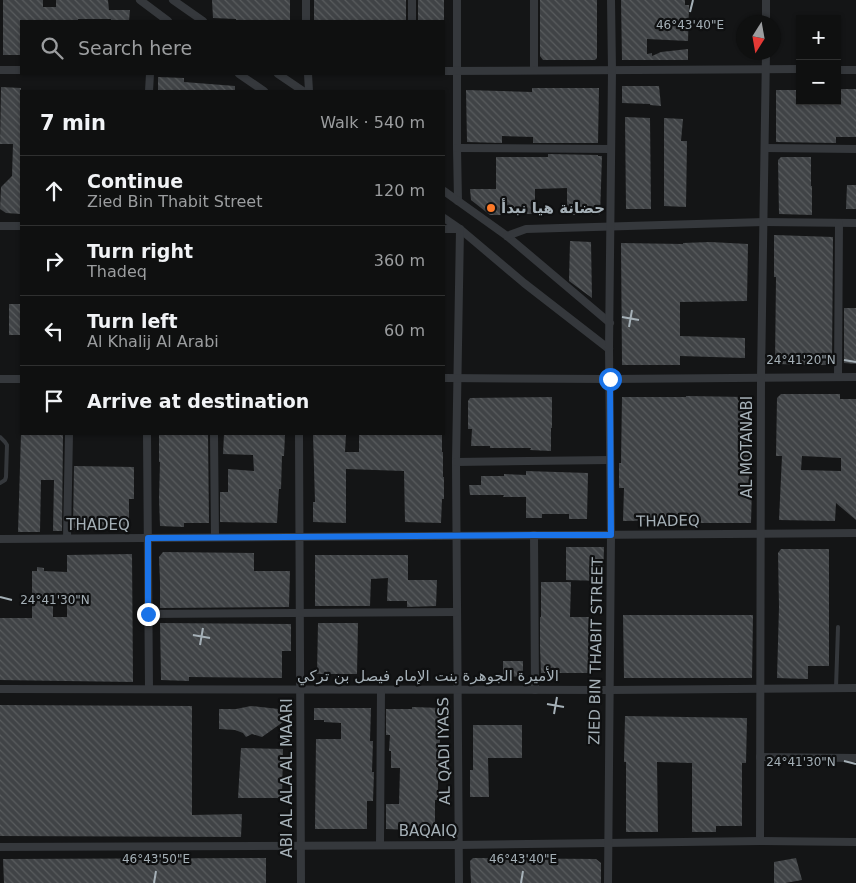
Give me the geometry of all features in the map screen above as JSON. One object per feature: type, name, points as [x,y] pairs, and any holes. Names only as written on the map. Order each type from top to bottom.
[{"type":"street","points":[[140,0],[156,17]]},
{"type":"street","points":[[173,0],[202,20]]},
{"type":"street","points":[[306,0],[306,20]]},
{"type":"street","points":[[412,0],[412,20]]},
{"type":"street","points":[[458,0],[458,202]]},
{"type":"street","points":[[534,0],[534,70]]},
{"type":"street","name":"ZIED BIN THABIT STREET","points":[[608,883],[611,535],[611,0]]},
{"type":"street","points":[[766,0],[766,15]]},
{"type":"street","name":"AL MOTANABI","points":[[760,842],[761,377],[766,60]]},
{"type":"street","points":[[445,70],[796,69]]},
{"type":"street","points":[[0,70],[20,70]]},
{"type":"street","points":[[841,70],[856,70]]},
{"type":"street","points":[[150,75],[150,90]]},
{"type":"street","points":[[240,75],[263,90]]},
{"type":"street","points":[[279,75],[302,90]]},
{"type":"street","points":[[308,75],[309,90]]},
{"type":"street","points":[[457,148],[611,149]]},
{"type":"street","points":[[765,148],[856,150]]},
{"type":"street","points":[[445,192],[507,236],[610,323]]},
{"type":"street","points":[[445,219],[524,283],[610,349]]},
{"type":"street","points":[[507,236],[526,229],[764,222],[856,223]]},
{"type":"street","points":[[838,377],[839,223]]},
{"type":"street","points":[[0,226],[20,226]]},
{"type":"street","points":[[445,229],[460,229]]},
{"type":"street","name":"AL QADI IYASS","points":[[458,883],[456,462],[460,229]]},
{"type":"street","points":[[445,378],[856,377]]},
{"type":"street","points":[[0,379],[20,379]]},
{"type":"street","points":[[67,538],[69,435]]},
{"type":"street","points":[[147,435],[149,688]]},
{"type":"street","points":[[214,435],[216,537]]},
{"type":"street","name":"ABI AL ALA AL MAARI","points":[[299,435],[301,883]]},
{"type":"street","points":[[456,462],[610,460]]},
{"type":"street","name":"THADEQ","points":[[0,539],[856,533]]},
{"type":"street","points":[[534,535],[535,690]]},
{"type":"street","points":[[148,614],[456,612]]},
{"type":"street","name":"الأميرة الجوهرة بنت الإمام فيصل بن تركي","points":[[0,688],[380,690],[856,688]]},
{"type":"street","points":[[380,690],[380,845]]},
{"type":"street","points":[[760,757],[856,758]]},
{"type":"street","name":"BAQAIQ","points":[[0,846],[856,842]]},
{"type":"lane","points":[[0,437],[7,445],[6,477],[0,483]]},
{"type":"lane","points":[[836,688],[838,626]]},
{"type":"building","points":[[3,0],[43,0],[43,7],[56,7],[56,0],[108,0],[109,10],[130,10],[129,20],[20,20],[20,55],[3,55]]},
{"type":"building","points":[[212,0],[290,0],[290,20],[213,18]]},
{"type":"building","points":[[314,0],[406,0],[406,20],[314,20]]},
{"type":"building","points":[[418,0],[444,0],[444,20],[418,20]]},
{"type":"building","points":[[540,0],[597,0],[597,58],[595,60],[543,60],[540,56]]},
{"type":"building","points":[[621,0],[685,0],[685,5],[689,5],[688,41],[647,39],[647,54],[652,53],[652,56],[661,52],[688,49],[688,60],[622,60]]},
{"type":"building","points":[[158,77],[184,78],[184,82],[235,86],[235,90],[158,90]]},
{"type":"building","points":[[622,86],[659,86],[661,106],[622,103]]},
{"type":"building","points":[[1,87],[21,88],[20,214],[6,213],[0,209],[1,187],[12,176],[13,144],[0,144]]},
{"type":"building","points":[[532,88],[599,88],[598,143],[533,143],[533,137],[502,136],[502,143],[467,142],[466,90],[532,92]]},
{"type":"building","points":[[841,89],[856,89],[856,137],[836,137],[836,143],[776,142],[776,90],[796,90],[796,105],[841,105]]},
{"type":"building","points":[[625,117],[650,118],[651,209],[626,209]]},
{"type":"building","points":[[664,118],[683,119],[681,141],[687,141],[686,207],[664,206]]},
{"type":"building","points":[[548,154],[602,156],[600,215],[567,215],[567,188],[535,189],[535,214],[490,215],[471,200],[470,189],[496,189],[496,157],[548,157]]},
{"type":"building","points":[[781,157],[811,157],[812,215],[779,214],[778,160]]},
{"type":"building","points":[[847,185],[856,185],[856,209],[846,209]]},
{"type":"building","points":[[774,235],[833,237],[832,365],[775,364],[776,277],[774,277]]},
{"type":"building","points":[[570,241],[591,242],[592,298],[569,281]]},
{"type":"building","points":[[710,242],[748,244],[747,301],[680,302],[680,336],[745,338],[745,358],[680,356],[680,365],[622,365],[621,243],[683,244]]},
{"type":"building","points":[[9,304],[20,304],[20,335],[9,335]]},
{"type":"building","points":[[844,308],[856,308],[856,364],[844,363]]},
{"type":"building","points":[[781,394],[840,394],[840,399],[856,399],[856,520],[836,503],[835,521],[779,520],[782,456],[776,456],[777,398]],"holes":[[[802,456],[841,458],[841,471],[801,470]]]},
{"type":"building","points":[[552,397],[551,451],[530,450],[531,448],[471,446],[472,429],[468,429],[468,401],[470,398]]},
{"type":"building","points":[[622,397],[746,397],[745,435],[750,435],[749,487],[752,488],[751,523],[685,523],[685,520],[623,521],[624,488],[619,488]]},
{"type":"building","points":[[21,435],[63,435],[62,531],[53,531],[54,480],[41,480],[40,532],[18,532]]},
{"type":"building","points":[[159,435],[208,435],[209,523],[184,523],[184,527],[160,526]]},
{"type":"building","points":[[224,435],[285,435],[277,523],[220,522],[220,492],[228,492],[228,469],[254,471],[253,455],[223,454]]},
{"type":"building","points":[[313,435],[346,435],[345,452],[359,452],[359,435],[442,435],[444,499],[442,499],[441,523],[405,522],[404,471],[346,469],[346,523],[313,522],[313,502],[315,502]]},
{"type":"building","points":[[74,466],[134,467],[134,499],[129,499],[129,528],[73,528]]},
{"type":"building","points":[[526,471],[588,473],[587,519],[569,519],[569,514],[542,514],[542,518],[526,518],[526,497],[470,495],[469,485],[481,485],[481,476],[526,475]]},
{"type":"building","points":[[566,547],[604,547],[603,581],[566,580]]},
{"type":"building","points":[[781,549],[829,549],[829,666],[808,666],[808,679],[777,678],[778,553]]},
{"type":"building","points":[[163,552],[254,553],[254,571],[290,571],[289,607],[160,608],[159,557]]},
{"type":"building","points":[[132,554],[133,682],[0,680],[0,618],[32,618],[32,571],[37,571],[37,567],[44,568],[44,571],[67,572],[67,555]],"holes":[[[53,600],[67,600],[67,617],[53,617]]]},
{"type":"building","points":[[315,555],[408,555],[408,580],[437,580],[436,606],[407,607],[407,601],[387,601],[388,578],[371,579],[370,606],[315,606]]},
{"type":"building","points":[[541,582],[571,582],[570,617],[589,617],[588,673],[541,673]]},
{"type":"building","points":[[623,615],[753,615],[752,678],[624,678]]},
{"type":"building","points":[[160,623],[291,624],[291,651],[282,651],[282,678],[189,677],[189,681],[161,680]]},
{"type":"building","points":[[318,623],[358,623],[357,674],[317,674]]},
{"type":"building","points":[[503,661],[523,661],[523,677],[503,676]]},
{"type":"building","points":[[0,705],[192,706],[192,815],[242,814],[241,837],[0,836]]},
{"type":"building","points":[[251,706],[279,709],[283,722],[262,737],[252,734],[246,737],[243,733],[235,730],[219,729],[219,709],[236,709]]},
{"type":"building","points":[[412,707],[441,708],[438,800],[435,800],[435,831],[386,829],[386,804],[399,804],[400,768],[391,768],[390,735],[386,735],[386,709],[412,709]]},
{"type":"building","points":[[314,708],[371,708],[370,741],[373,741],[372,772],[374,772],[373,801],[367,801],[367,829],[315,829],[316,739],[341,739],[341,723],[314,720]]},
{"type":"building","points":[[625,716],[747,718],[746,763],[742,763],[742,826],[716,826],[716,832],[692,832],[692,763],[657,762],[658,832],[626,832]]},
{"type":"building","points":[[473,725],[522,725],[522,758],[488,758],[489,797],[470,797],[470,770],[473,770]]},
{"type":"building","points":[[241,748],[283,749],[282,798],[238,798]]},
{"type":"building","points":[[266,858],[266,883],[4,883],[3,859]]},
{"type":"building","points":[[473,858],[596,859],[601,863],[601,883],[471,883],[470,861]]},
{"type":"building","points":[[796,858],[802,880],[774,883],[774,862]]},
{"type":"place","name":"حضانة هيا نبدأ","points":[[491,208]]},
{"type":"route","points":[[148,614],[148,538],[611,535],[610,379]]}]
